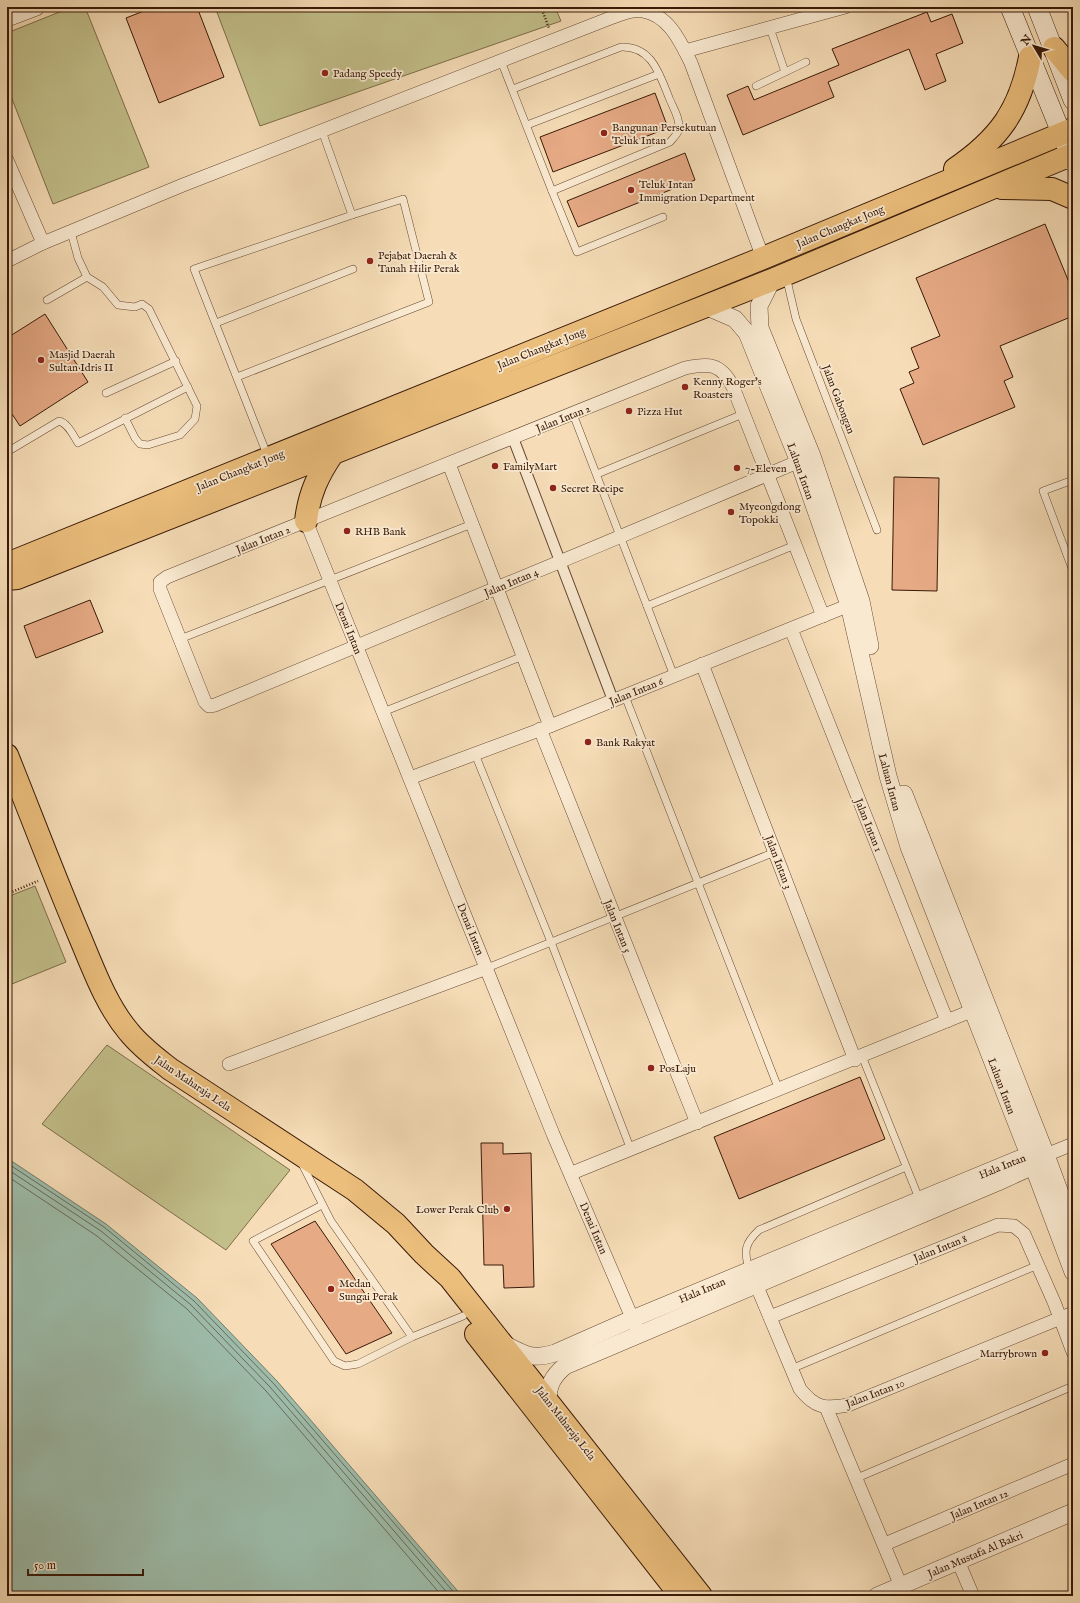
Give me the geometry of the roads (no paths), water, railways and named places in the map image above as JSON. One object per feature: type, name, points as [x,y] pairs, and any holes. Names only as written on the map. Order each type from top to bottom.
[{"type":"highway","points":[[1054,48],[1073,71]]},
{"type":"highway","points":[[921,192],[972,157],[992,139],[1010,115],[1020,98],[1030,57]]},
{"type":"highway","name":"Jalan Changkat Jong","points":[[7,564],[763,258],[1067,131]]},
{"type":"highway","name":"Jalan Changkat Jong","points":[[7,579],[24,575],[705,306],[992,188],[1072,157]]},
{"type":"highway","points":[[992,188],[1052,189],[1073,198]]},
{"type":"highway","points":[[306,521],[308,506],[315,481],[333,453]]},
{"type":"highway","points":[[7,548],[37,551]]},
{"type":"highway","name":"Jalan Maharaja Lela","points":[[7,755],[54,875],[96,973],[114,1010],[129,1033],[148,1052],[170,1069],[295,1150],[374,1205],[450,1278],[548,1400],[701,1596]]},
{"type":"highway","name":"Jalan Maharaja Lela","points":[[424,1254],[441,1285],[463,1316],[681,1596]]},
{"type":"main road","points":[[1010,7],[1030,57],[1067,131],[1072,157]]},
{"type":"main road","points":[[1037,7],[1073,100]]},
{"type":"street","points":[[7,18],[36,7]]},
{"type":"street","points":[[685,51],[845,7]]},
{"type":"street","points":[[7,261],[43,243],[322,131],[629,11],[643,11],[656,15],[669,26],[681,41],[763,258]]},
{"type":"street","points":[[7,160],[43,243]]},
{"type":"street","name":"Laluan Intan","points":[[778,277],[759,306],[760,328],[855,603],[904,796],[979,1008],[1036,1158],[1073,1272]]},
{"type":"street","name":"Laluan Intan","points":[[705,306],[735,319],[747,333],[805,459]]},
{"type":"street","name":"Jalan Intan 2","points":[[180,639],[160,589],[160,582],[167,577],[685,368],[700,365],[711,365],[721,370],[728,378],[823,616]]},
{"type":"street","points":[[513,438],[561,561],[619,698]]},
{"type":"street","name":"Jalan Intan 4","points":[[180,639],[205,702],[209,706],[215,705],[805,459]]},
{"type":"street","name":"Jalan Intan 5","points":[[449,464],[523,656],[545,728],[614,916],[697,1123]]},
{"type":"street","name":"Denai Intan","points":[[306,521],[553,1134],[572,1173],[635,1327]]},
{"type":"street","name":"Jalan Intan 6","points":[[410,778],[545,728],[855,603]]},
{"type":"street","name":"Jalan Intan 1","points":[[791,629],[947,1021]]},
{"type":"street","name":"Jalan Intan 3","points":[[702,664],[775,852],[859,1058]]},
{"type":"street","points":[[229,1064],[487,968]]},
{"type":"street","points":[[572,1173],[859,1058],[979,1008]]},
{"type":"street","points":[[1036,1158],[1073,1144]]},
{"type":"street","name":"Laluan Intan","points":[[1036,1158],[1073,1228]]},
{"type":"street","name":"Hala Intan","points":[[502,1343],[524,1355],[533,1358],[543,1357],[635,1327],[1036,1158]]},
{"type":"street","name":"Jalan Intan 8","points":[[770,1317],[998,1225],[1014,1226],[1024,1234],[1060,1318]]},
{"type":"street","name":"Jalan Intan 10","points":[[753,1278],[800,1389],[807,1398],[816,1405],[826,1407],[848,1405],[1073,1313]]},
{"type":"street","points":[[1060,1318],[1073,1352]]},
{"type":"street","name":"Hala Intan","points":[[548,1400],[548,1390],[551,1381],[565,1366],[635,1327]]},
{"type":"street","points":[[826,1407],[885,1544],[901,1586]]},
{"type":"street","name":"Jalan Intan 12","points":[[885,1544],[1073,1464]]},
{"type":"street","name":"Jalan Mustafa Al Bakri","points":[[877,1596],[1073,1512]]},
{"type":"street","points":[[958,1561],[973,1596]]},
{"type":"lane","points":[[770,28],[785,72]]},
{"type":"lane","points":[[513,89],[622,47],[631,47],[642,52],[651,59],[659,74],[679,122],[678,132],[670,142],[552,191]]},
{"type":"lane","points":[[501,61],[577,252],[663,217]]},
{"type":"lane","points":[[756,86],[806,62]]},
{"type":"lane","points":[[527,125],[659,74]]},
{"type":"lane","points":[[322,131],[352,215]]},
{"type":"lane","points":[[237,377],[429,302],[403,199],[194,269],[269,458]]},
{"type":"lane","points":[[71,232],[78,258],[87,277],[103,287],[110,298],[118,304],[135,306],[142,304],[149,309],[188,387],[196,406],[197,415],[180,435],[148,445],[140,444],[135,438],[125,418]]},
{"type":"lane","points":[[216,323],[353,269]]},
{"type":"lane","points":[[47,300],[87,277]]},
{"type":"lane","name":"Jalan Gabongan","points":[[778,277],[877,530]]},
{"type":"lane","points":[[106,394],[176,361]]},
{"type":"lane","points":[[7,452],[58,422],[63,422],[78,443],[188,387]]},
{"type":"lane","points":[[573,414],[674,676]]},
{"type":"lane","points":[[597,474],[743,414]]},
{"type":"lane","points":[[1073,480],[1043,491],[1073,571]]},
{"type":"lane","points":[[180,639],[472,524]]},
{"type":"lane","points":[[647,606],[795,545]]},
{"type":"lane","points":[[383,712],[523,656]]},
{"type":"lane","points":[[619,698],[698,882],[779,1090]]},
{"type":"lane","points":[[475,754],[551,942],[631,1150]]},
{"type":"lane","points":[[487,968],[775,852]]},
{"type":"lane","points":[[859,1058],[922,1206]]},
{"type":"lane","points":[[295,1150],[331,1221],[412,1336]]},
{"type":"lane","points":[[753,1278],[746,1258],[745,1248],[750,1238],[759,1230],[906,1167]]},
{"type":"lane","points":[[322,1205],[254,1241],[334,1361],[345,1366],[358,1364],[412,1336],[463,1316]]},
{"type":"lane","points":[[791,1369],[1038,1265]]},
{"type":"lane","points":[[857,1478],[1073,1386]]},
{"type":"water","points":[[7,1158],[106,1224],[197,1298],[277,1381],[462,1596],[7,1596]]},
{"type":"place","name":"Padang Speedy","points":[[325,73]]},
{"type":"place","name":"Bangunan Persekutuan Teluk Intan","points":[[604,133]]},
{"type":"place","name":"Teluk Intan Immigration Department","points":[[631,190]]},
{"type":"place","name":"Pejabat Daerah & Tanah Hilir Perak","points":[[370,261]]},
{"type":"place","name":"Masjid Daerah Sultan Idris II","points":[[41,360]]},
{"type":"place","name":"Kenny Roger's Roasters","points":[[685,387]]},
{"type":"place","name":"Pizza Hut","points":[[629,411]]},
{"type":"place","name":"FamilyMart","points":[[495,466]]},
{"type":"place","name":"7-Eleven","points":[[737,468]]},
{"type":"place","name":"Secret Recipe","points":[[553,488]]},
{"type":"place","name":"Myeongdong Topokki","points":[[731,512]]},
{"type":"place","name":"RHB Bank","points":[[347,531]]},
{"type":"place","name":"Bank Rakyat","points":[[588,742]]},
{"type":"place","name":"PosLaju","points":[[651,1068]]},
{"type":"place","name":"Lower Perak Club","points":[[507,1209]]},
{"type":"place","name":"Medan Sungai Perak","points":[[331,1289]]},
{"type":"place","name":"Marrybrown","points":[[1045,1353]]}]
